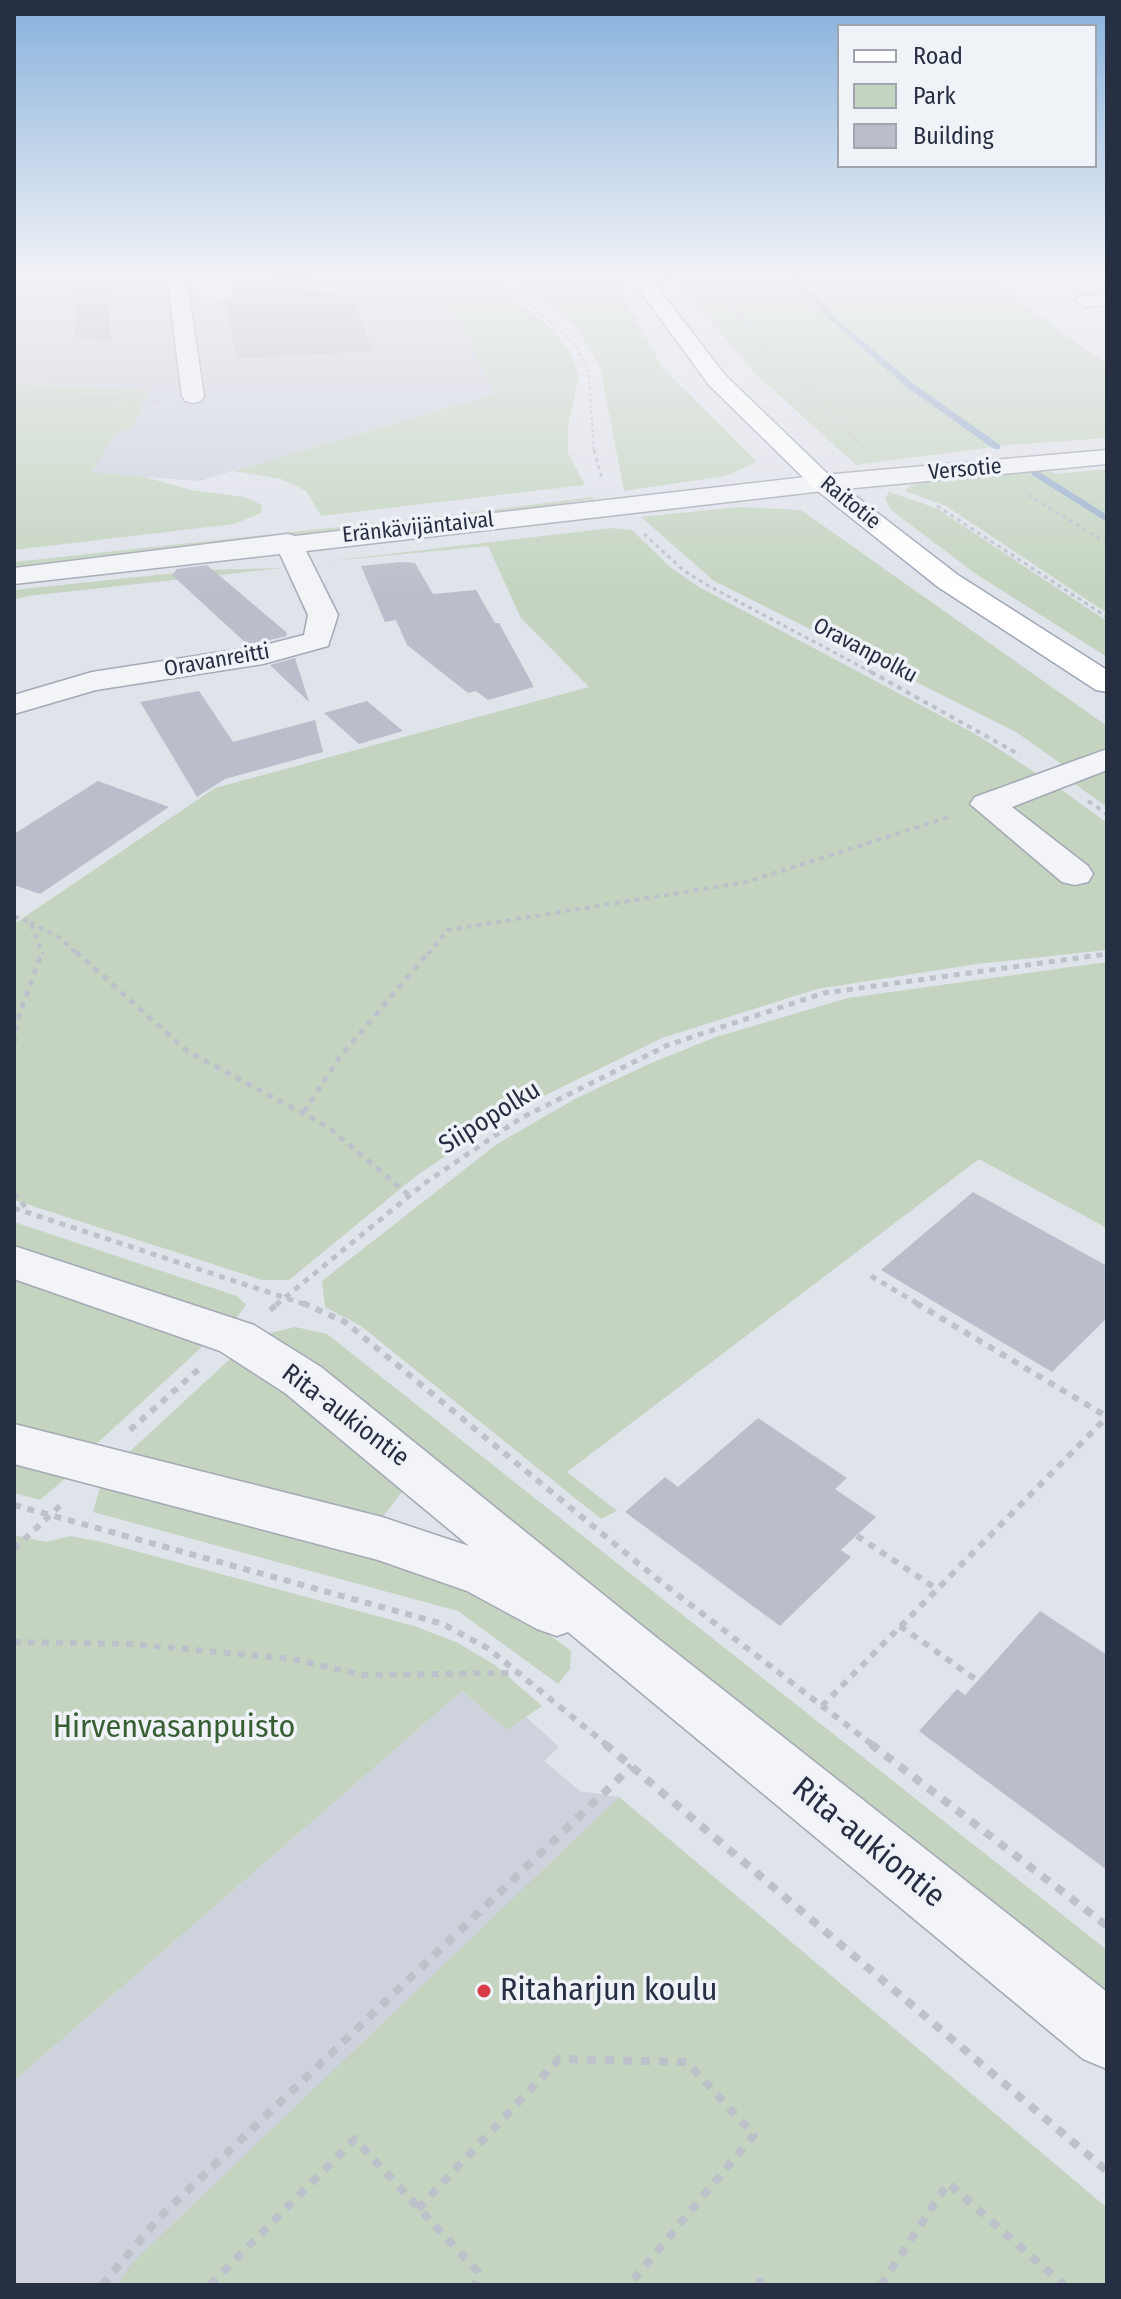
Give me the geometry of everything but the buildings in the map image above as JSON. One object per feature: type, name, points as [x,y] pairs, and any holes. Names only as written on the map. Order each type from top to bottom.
[{"type":"main road","name":"Raitotie","points":[[718,381],[823,483],[948,581],[1107,683]]},
{"type":"street","points":[[191,381],[193,396]]},
{"type":"street","name":"Versotie","points":[[823,483],[1107,457]]},
{"type":"street","name":"Eränkävijäntaival","points":[[14,576],[288,542],[823,483]]},
{"type":"street","name":"Oravanreitti","points":[[14,705],[92,681],[263,655],[317,640],[323,615],[288,542]]},
{"type":"street","points":[[1075,874],[987,804],[1107,759]]},
{"type":"street","name":"Rita-aukiontie","points":[[14,1262],[237,1338],[303,1380],[630,1650],[1107,2035]]},
{"type":"street","name":"Rita-aukiontie","points":[[14,1444],[397,1544],[487,1575],[630,1650]]},
{"type":"path","points":[[589,381],[595,461],[617,507]]},
{"type":"path","points":[[897,381],[984,444]]},
{"type":"path","points":[[14,393],[157,402],[193,396]]},
{"type":"path","points":[[1024,489],[1031,499],[1107,543]]},
{"type":"path","name":"Oravanpolku","points":[[617,507],[683,570],[987,734],[1107,814]]},
{"type":"path","points":[[304,1112],[339,1058],[448,930],[747,882],[987,804]]},
{"type":"path","points":[[14,916],[60,938],[187,1051],[328,1127],[410,1196]]},
{"type":"path","points":[[14,1043],[18,1019],[43,954],[30,922]]},
{"type":"path","name":"Siipopolku","points":[[14,1549],[50,1517],[142,1417],[410,1196],[521,1118],[668,1045],[824,993],[1107,954]]},
{"type":"path","points":[[14,1193],[31,1214]]},
{"type":"path","points":[[14,1208],[287,1296],[345,1322],[656,1578],[1107,1926]]},
{"type":"path","points":[[822,1706],[1107,1417],[871,1276]]},
{"type":"path","points":[[14,1505],[443,1624],[489,1649],[632,1766],[1107,2171]]},
{"type":"path","points":[[857,1536],[937,1589]]},
{"type":"path","points":[[900,1626],[978,1681]]},
{"type":"path","points":[[14,1642],[131,1644],[293,1659],[363,1675],[517,1673]]},
{"type":"path","points":[[102,2285],[160,2217],[632,1766]]},
{"type":"path","points":[[418,2209],[559,2059],[687,2062],[754,2135],[629,2285]]},
{"type":"path","points":[[210,2285],[355,2139],[478,2272],[475,2285]]},
{"type":"path","points":[[886,2285],[883,2282],[948,2183],[1064,2285]]},
{"type":"shaded area","points":[[490,381],[496,394],[199,481],[91,473],[115,434],[134,426],[148,391],[14,382]]},
{"type":"shaded area","name":"Ritaharjun koulu","points":[[462,1691],[507,1730],[526,1717],[559,1747],[544,1761],[580,1791],[619,1797],[1107,2208],[1107,2285],[14,2285],[14,2081]]},
{"type":"green space","points":[[489,381],[578,381],[568,426],[568,453],[585,485],[321,516],[306,491],[281,479],[234,471],[495,394]]},
{"type":"green space","points":[[603,381],[676,381],[757,462],[726,476],[624,491]]},
{"type":"green space","points":[[764,381],[1107,381],[1107,438],[1008,445],[856,465]]},
{"type":"green space","points":[[14,383],[148,391],[134,427],[115,434],[92,472],[145,477],[192,490],[245,497],[262,505],[261,513],[234,524],[14,550]]},
{"type":"green space","points":[[1046,468],[1055,474],[1107,469],[1107,613],[946,506],[905,491],[911,485]]},
{"type":"green space","points":[[889,492],[936,508],[1107,621],[1107,657],[976,574],[891,510],[885,498]]},
{"type":"green space","points":[[595,499],[454,520],[14,567],[14,562]]},
{"type":"green space","points":[[739,507],[801,510],[1107,726],[1107,747],[1063,765],[1016,732],[714,581],[641,517]]},
{"type":"green space","points":[[611,528],[632,530],[670,567],[699,587],[977,735],[1107,823],[1107,950],[977,964],[817,989],[662,1038],[511,1112],[416,1176],[289,1280],[262,1280],[14,1200],[14,924],[215,788],[589,687],[521,618],[488,546],[321,562]]},
{"type":"green space","points":[[283,568],[14,600],[14,590],[203,570]]},
{"type":"green space","points":[[1107,771],[1107,807],[1072,782]]},
{"type":"green space","points":[[1107,962],[1107,1228],[979,1159],[567,1472],[617,1511],[601,1519],[361,1326],[325,1307],[322,1281],[497,1144],[575,1099],[651,1063],[716,1037],[848,998]]},
{"type":"green space","points":[[14,1222],[237,1296],[246,1305],[234,1321],[14,1245]]},
{"type":"green space","points":[[14,1277],[132,1317],[203,1346],[92,1448],[14,1424]]},
{"type":"green space","points":[[295,1327],[327,1334],[1107,1950],[1107,2000],[262,1335]]},
{"type":"green space","points":[[231,1358],[275,1382],[404,1489],[382,1518],[126,1455]]},
{"type":"green space","points":[[14,1464],[66,1478],[40,1500],[14,1493]]},
{"type":"green space","points":[[101,1484],[389,1556],[499,1597],[571,1651],[570,1669],[558,1684],[458,1611],[93,1512]]},
{"type":"green space","name":"Hirvenvasanpuisto","points":[[14,1535],[46,1542],[70,1536],[102,1542],[414,1626],[456,1642],[495,1665],[542,1706],[507,1730],[462,1691],[14,2081]]},
{"type":"green space","name":"Ritaharjun koulu","points":[[619,1797],[1107,2208],[1107,2285],[117,2285],[133,2262]]},
{"type":"waterway","points":[[906,381],[997,447]]},
{"type":"waterway","points":[[1035,473],[1107,519]]},
{"type":"place","name":"Ritaharjun koulu","points":[[484,1991]]}]
